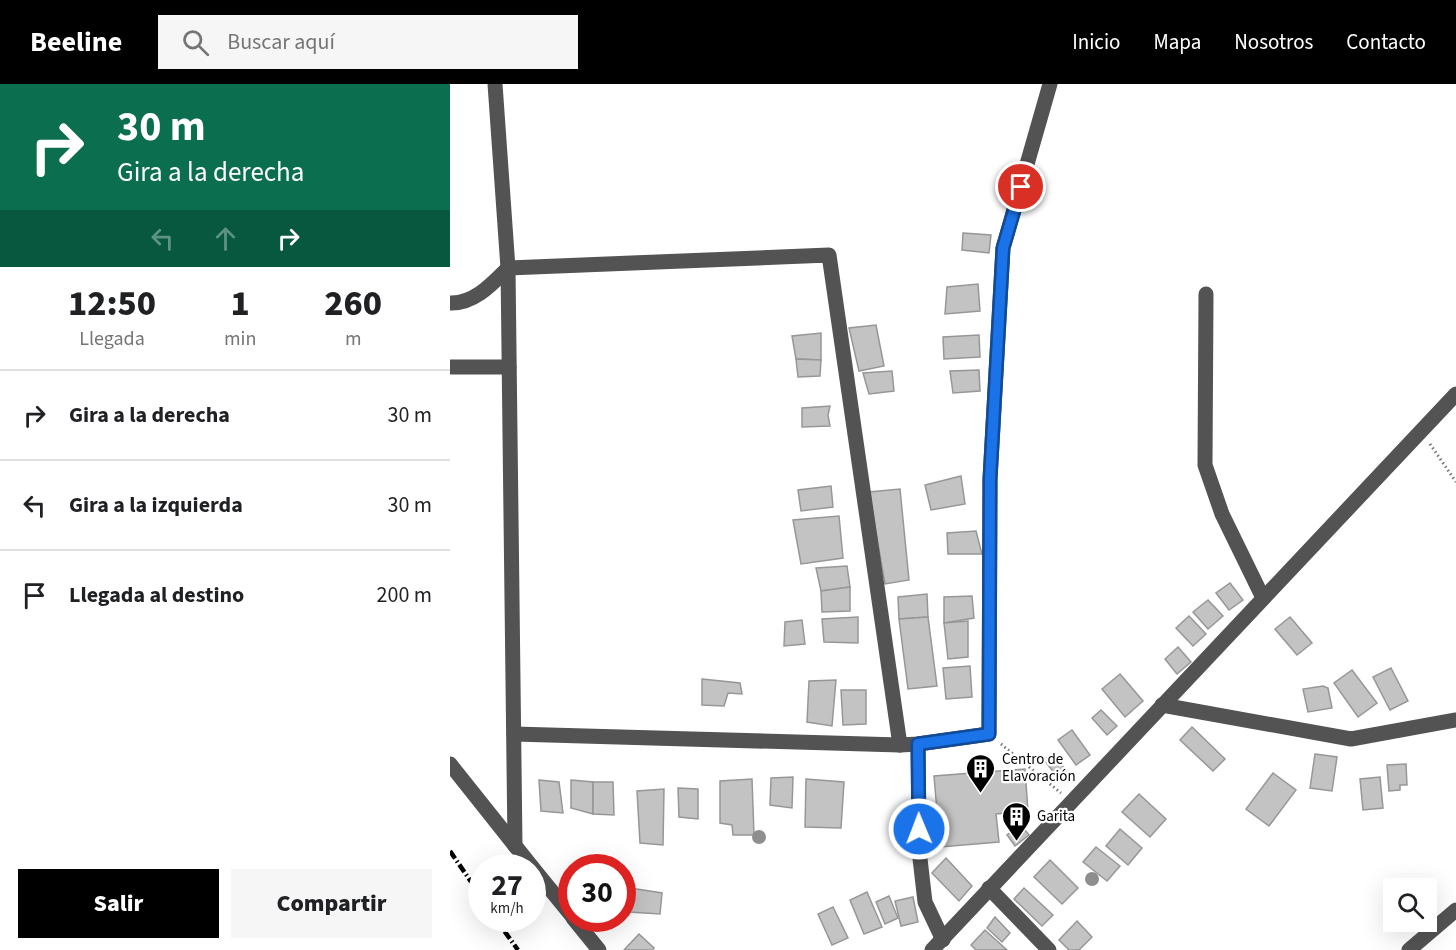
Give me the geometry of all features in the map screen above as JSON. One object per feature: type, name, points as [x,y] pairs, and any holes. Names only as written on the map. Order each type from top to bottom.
[{"type":"street","points":[[495,84],[508,268],[515,846]]},
{"type":"street","points":[[514,734],[900,745],[989,734],[990,479],[1003,248],[1050,84]]},
{"type":"street","points":[[450,303],[459,303],[483,292],[508,268],[829,255],[900,745]]},
{"type":"street","points":[[1206,294],[1205,465],[1222,514],[1263,598]]},
{"type":"street","points":[[450,367],[509,367]]},
{"type":"street","points":[[937,945],[1456,394]]},
{"type":"street","points":[[1162,705],[1351,739],[1456,720]]},
{"type":"street","points":[[918,744],[919,850],[925,902],[937,945]]},
{"type":"street","points":[[450,764],[521,854]]},
{"type":"street","points":[[546,884],[558,900]]},
{"type":"street","points":[[989,888],[1049,950]]},
{"type":"street","points":[[1409,950],[1456,910]]},
{"type":"street","points":[[584,932],[598,950]]},
{"type":"path","points":[[1429,443],[1456,482]]},
{"type":"path","points":[[989,734],[1071,802]]},
{"type":"building","points":[[963,233],[991,235],[989,253],[962,250]]},
{"type":"building","points":[[978,284],[980,311],[945,314],[947,287]]},
{"type":"building","points":[[876,325],[884,366],[859,371],[849,328]]},
{"type":"building","points":[[821,333],[821,360],[796,359],[792,336]]},
{"type":"building","points":[[979,335],[980,357],[944,359],[943,337]]},
{"type":"building","points":[[796,359],[821,360],[820,376],[798,377]]},
{"type":"building","points":[[979,370],[980,391],[953,393],[950,371]]},
{"type":"building","points":[[892,371],[894,391],[869,394],[863,373]]},
{"type":"building","points":[[830,406],[828,415],[830,426],[802,427],[802,408]]},
{"type":"building","points":[[961,476],[965,504],[931,510],[925,485]]},
{"type":"building","points":[[831,486],[833,507],[801,511],[798,490]]},
{"type":"building","points":[[900,489],[909,580],[885,584],[869,492]]},
{"type":"building","points":[[839,516],[843,558],[801,564],[793,520]]},
{"type":"building","points":[[976,531],[982,554],[948,554],[947,533]]},
{"type":"building","points":[[847,566],[850,587],[821,591],[816,568]]},
{"type":"building","points":[[1230,583],[1243,600],[1229,610],[1216,593]]},
{"type":"building","points":[[850,587],[850,611],[822,612],[821,591]]},
{"type":"building","points":[[927,594],[928,617],[899,619],[898,597]]},
{"type":"building","points":[[972,596],[974,618],[944,623],[944,597]]},
{"type":"building","points":[[1208,600],[1223,616],[1208,629],[1193,612]]},
{"type":"building","points":[[1189,616],[1206,634],[1193,646],[1176,628]]},
{"type":"building","points":[[858,617],[858,643],[824,642],[822,619]]},
{"type":"building","points":[[928,617],[937,686],[908,689],[899,619]]},
{"type":"building","points":[[1290,617],[1312,643],[1297,655],[1275,629]]},
{"type":"building","points":[[802,620],[805,644],[784,646],[785,622]]},
{"type":"building","points":[[968,621],[968,657],[948,659],[944,623]]},
{"type":"building","points":[[1178,647],[1191,662],[1177,674],[1165,659]]},
{"type":"building","points":[[970,666],[972,697],[946,699],[943,668]]},
{"type":"building","points":[[1391,668],[1408,701],[1390,710],[1373,677]]},
{"type":"building","points":[[1352,670],[1377,703],[1358,717],[1334,683]]},
{"type":"building","points":[[1120,674],[1143,701],[1125,717],[1102,689]]},
{"type":"building","points":[[702,679],[740,683],[742,694],[728,693],[724,706],[702,705]]},
{"type":"building","points":[[836,680],[832,726],[807,722],[809,681]]},
{"type":"building","points":[[1323,686],[1328,688],[1332,708],[1308,712],[1303,689]]},
{"type":"building","points":[[841,690],[866,690],[866,724],[843,725]]},
{"type":"building","points":[[1101,710],[1117,726],[1107,735],[1092,718]]},
{"type":"building","points":[[1192,727],[1225,759],[1213,771],[1180,740]]},
{"type":"building","points":[[1072,730],[1090,755],[1076,765],[1058,740]]},
{"type":"building","points":[[1053,753],[1068,773],[1059,779],[1044,760]]},
{"type":"building","points":[[1315,754],[1337,757],[1332,791],[1310,788]]},
{"type":"building","points":[[1406,764],[1407,785],[1400,785],[1400,790],[1389,791],[1387,765]]},
{"type":"building","name":"Centro de Elavoración","points":[[1025,769],[1028,811],[996,814],[999,842],[940,847],[934,776]]},
{"type":"building","points":[[1273,773],[1296,790],[1269,826],[1246,809]]},
{"type":"building","points":[[793,777],[792,808],[770,805],[771,778]]},
{"type":"building","points":[[1380,777],[1383,808],[1363,810],[1360,779]]},
{"type":"building","points":[[752,779],[754,835],[733,835],[732,825],[720,823],[720,781]]},
{"type":"building","points":[[806,779],[844,782],[841,828],[805,827]]},
{"type":"building","points":[[539,780],[559,782],[563,813],[541,811]]},
{"type":"building","points":[[571,780],[593,782],[593,814],[571,808]]},
{"type":"building","points":[[593,782],[613,782],[614,815],[593,814]]},
{"type":"building","points":[[678,788],[698,789],[698,819],[679,817]]},
{"type":"building","points":[[664,789],[663,845],[640,843],[637,791]]},
{"type":"building","points":[[1139,794],[1166,819],[1150,837],[1122,812]]},
{"type":"building","name":"Garita","points":[[1021,825],[1029,835],[1015,846],[1007,835]]},
{"type":"building","points":[[1120,829],[1142,848],[1128,865],[1106,846]]},
{"type":"building","points":[[1096,847],[1120,866],[1107,881],[1083,862]]},
{"type":"building","points":[[946,858],[972,886],[959,901],[932,873]]},
{"type":"building","points":[[1050,860],[1078,888],[1062,904],[1034,877]]},
{"type":"building","points":[[1024,888],[1053,915],[1042,926],[1014,899]]},
{"type":"building","points":[[636,889],[662,893],[660,914],[636,912]]},
{"type":"building","points":[[867,892],[882,927],[864,934],[850,900]]},
{"type":"building","points":[[889,896],[898,918],[885,924],[876,902]]},
{"type":"building","points":[[913,897],[918,922],[901,926],[895,901]]},
{"type":"building","points":[[833,907],[848,938],[832,945],[818,914]]},
{"type":"building","points":[[995,917],[1010,933],[1002,942],[987,928]]},
{"type":"building","points":[[1077,921],[1092,937],[1079,950],[1069,950],[1059,940]]},
{"type":"building","points":[[985,930],[1007,950],[976,950],[971,945]]},
{"type":"building","points":[[639,934],[654,948],[653,950],[624,950]]},
{"type":"railway","points":[[450,851],[468,877]]},
{"type":"railway","points":[[505,932],[518,950]]},
{"type":"place","name":"Centro de Elavoración","points":[[981,794]]},
{"type":"place","name":"Garita","points":[[1016,842]]},
{"type":"route","points":[[919,829],[918,744],[989,734],[990,479],[1003,248],[1021,187]]}]
